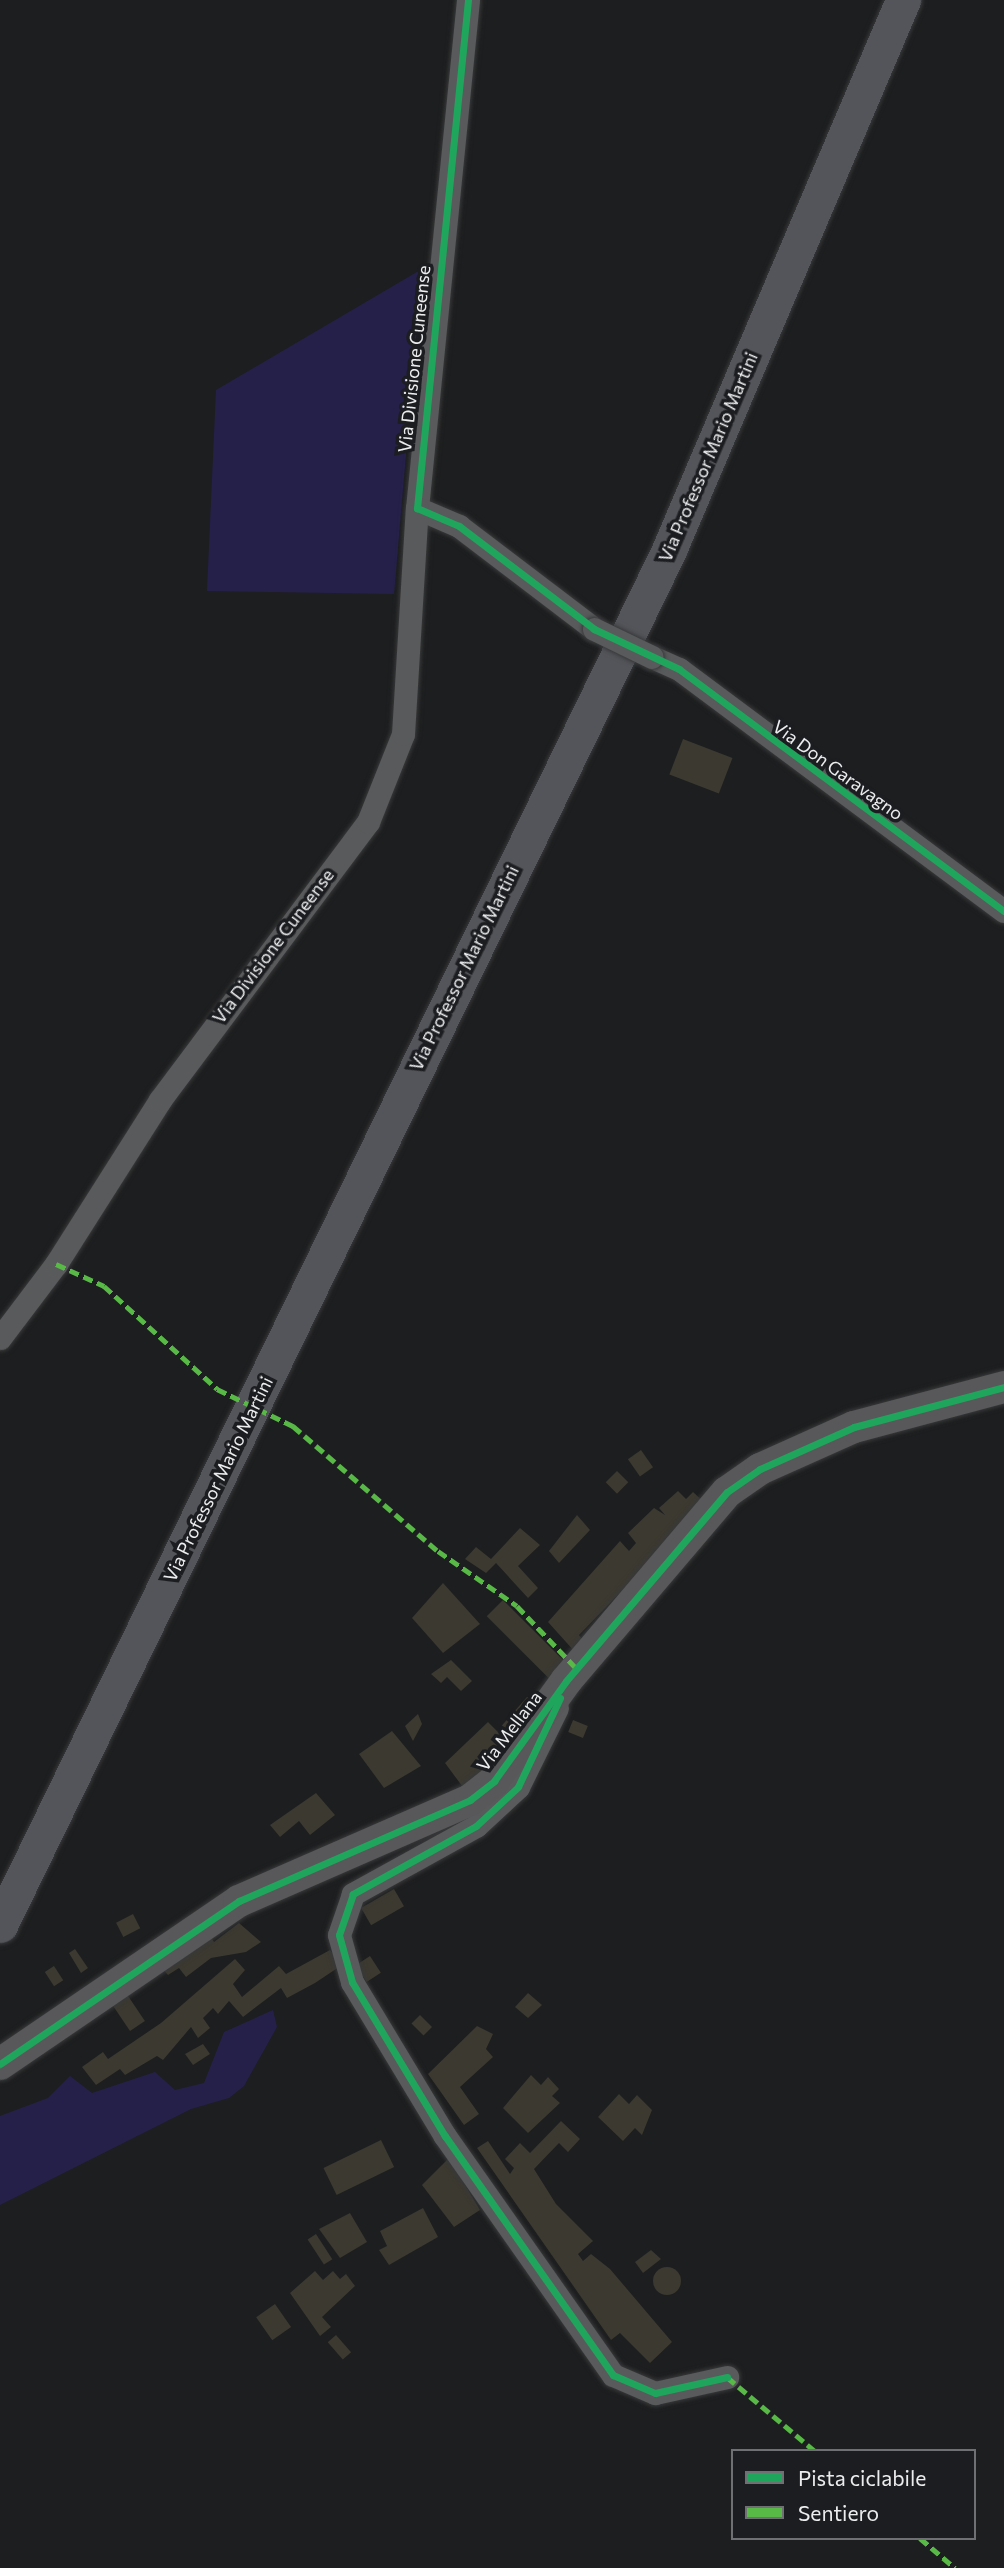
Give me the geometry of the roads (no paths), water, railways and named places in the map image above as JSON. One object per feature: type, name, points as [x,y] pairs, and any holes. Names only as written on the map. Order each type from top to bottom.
[{"type":"main road","name":"Via Professor Mario Martini","points":[[0,1925],[669,550],[903,0]]},
{"type":"street","name":"Via Divisione Cuneense","points":[[0,1338],[56,1264],[160,1100],[368,822],[403,734],[417,508],[468,0]]},
{"type":"street","name":"Via Don Garavagno","points":[[417,508],[459,526],[594,629],[679,669],[1004,911]]},
{"type":"street","name":"Via Mellana","points":[[0,2064],[239,1901],[470,1800],[494,1781],[566,1681],[727,1492],[760,1469],[854,1427],[1000,1392]]},
{"type":"street","points":[[566,1681],[548,1731],[518,1787],[476,1826],[353,1894],[339,1935],[352,1982],[445,2136],[613,2375],[655,2393],[727,2377]]}]
